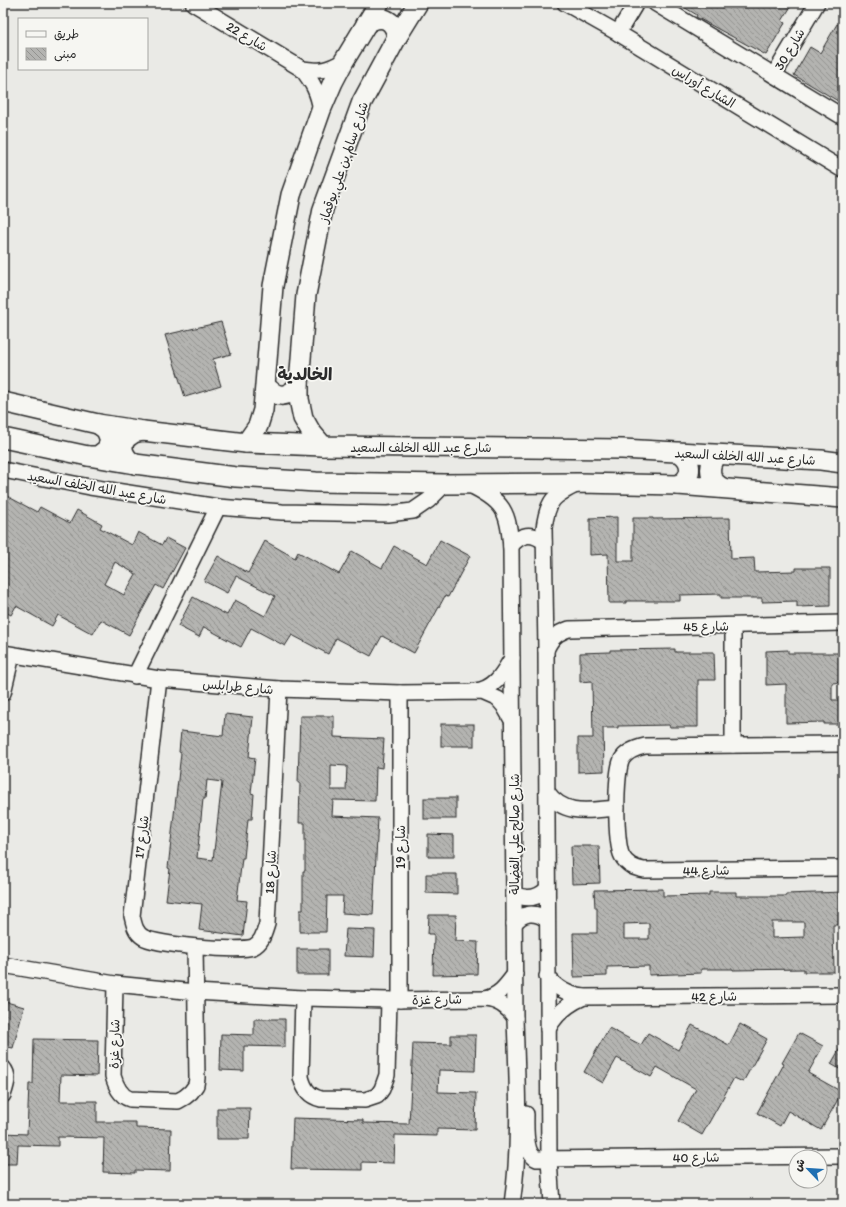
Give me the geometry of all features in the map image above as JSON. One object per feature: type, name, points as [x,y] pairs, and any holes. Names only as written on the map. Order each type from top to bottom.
[{"type":"main road","points":[[246,443],[258,426],[263,410],[274,279],[291,195],[321,110],[344,60],[379,3]]},
{"type":"main road","name":"شارع سالم بن علي بوقماز","points":[[323,446],[311,432],[303,418],[299,399],[299,384],[306,296],[323,209],[362,102],[396,37],[411,4]]},
{"type":"main road","points":[[366,24],[379,18],[386,20],[392,24],[396,30],[396,37]]},
{"type":"main road","points":[[266,386],[271,392],[279,395],[294,391],[299,384]]},
{"type":"main road","name":"شارع عبد الله الخلف السعيد","points":[[3,402],[98,424],[143,431],[246,443],[323,446],[622,449],[680,454],[821,460],[843,463]]},
{"type":"main road","points":[[88,456],[98,456],[107,450],[110,440],[106,430],[98,424]]},
{"type":"main road","points":[[135,464],[128,461],[124,454],[123,446],[126,439],[132,434],[143,431]]},
{"type":"main road","points":[[3,438],[88,456],[135,464],[236,477],[316,482],[678,485],[843,498]]},
{"type":"main road","points":[[678,485],[686,480],[690,470],[688,460],[680,454]]},
{"type":"main road","points":[[716,455],[710,467],[710,474],[717,485],[723,488]]},
{"type":"street","name":"شارع 22","points":[[193,3],[302,69],[312,81],[318,95],[321,110]]},
{"type":"street","name":"الشارع أوراس","points":[[565,3],[843,170]]},
{"type":"street","points":[[618,34],[636,3]]},
{"type":"street","points":[[655,3],[843,117]]},
{"type":"street","name":"شارع 30","points":[[774,75],[817,3]]},
{"type":"street","name":"شارع 22","points":[[302,69],[316,71],[331,68],[344,60]]},
{"type":"street","name":"شارع عبد الله الخلف السعيد","points":[[3,470],[90,487],[218,507],[282,512],[388,514],[413,512],[429,500],[445,484]]},
{"type":"street","points":[[552,1204],[549,1160],[544,542],[546,513],[549,504],[556,496],[580,483]]},
{"type":"street","name":"شارع صالح علي الفضالة","points":[[468,484],[493,497],[501,506],[507,518],[510,530],[511,546],[514,974],[517,1093],[516,1164],[512,1204]]},
{"type":"street","points":[[135,676],[218,507]]},
{"type":"street","points":[[511,546],[520,537],[526,535],[533,535],[544,542]]},
{"type":"street","points":[[545,609],[554,622],[569,629]]},
{"type":"street","name":"شارع 45","points":[[569,629],[843,624]]},
{"type":"street","points":[[733,626],[733,745]]},
{"type":"street","points":[[546,650],[554,637],[562,631],[569,629]]},
{"type":"street","points":[[3,693],[7,654]]},
{"type":"street","name":"شارع طرابلس","points":[[7,654],[135,676],[279,689],[400,694],[482,692],[498,699],[504,706],[513,722]]},
{"type":"street","name":"شارع طرابلس","points":[[475,692],[492,686],[500,678],[512,657]]},
{"type":"street","name":"شارع 17","points":[[159,679],[132,916],[134,927],[144,938],[151,941],[196,947]]},
{"type":"street","name":"شارع 18","points":[[196,947],[253,947],[264,935],[267,924],[279,689]]},
{"type":"street","name":"شارع 19","points":[[394,1000],[400,694]]},
{"type":"street","name":"شارع 44","points":[[843,744],[645,746],[636,748],[629,751],[619,765],[617,808],[619,846],[621,854],[625,861],[636,868],[644,870],[843,868]]},
{"type":"street","points":[[547,792],[555,802],[562,807],[577,811],[617,808]]},
{"type":"street","points":[[547,835],[561,818],[577,811]]},
{"type":"street","points":[[514,894],[526,898],[532,898],[547,889]]},
{"type":"street","points":[[514,924],[523,916],[530,914],[542,916],[547,920]]},
{"type":"street","points":[[195,992],[196,947]]},
{"type":"street","name":"شارع غزة","points":[[3,965],[115,984],[195,992],[303,998],[394,1000],[485,999],[501,1003],[508,1008],[515,1018]]},
{"type":"street","name":"شارع غزة","points":[[485,999],[493,997],[501,992],[514,974]]},
{"type":"street","name":"شارع 42","points":[[548,976],[554,985],[561,990],[569,994],[584,997],[843,995]]},
{"type":"street","name":"شارع غزة","points":[[115,984],[113,1076],[120,1092],[125,1097],[130,1099],[178,1101],[194,1089],[197,1078],[195,992]]},
{"type":"street","name":"شارع 42","points":[[548,1029],[559,1013],[569,1005],[584,997]]},
{"type":"street","points":[[303,998],[302,1077],[304,1086],[308,1093],[321,1099],[365,1100],[377,1096],[382,1089],[387,1075],[394,1000]]},
{"type":"street","points":[[3,1068],[7,1075],[6,1088],[3,1095]]},
{"type":"street","name":"شارع 40","points":[[517,1093],[526,1114],[530,1154],[537,1159],[549,1160],[709,1156],[843,1156]]},
{"type":"building","points":[[677,3],[793,3],[782,21],[785,23],[766,55],[696,17],[697,15]]},
{"type":"building","points":[[837,24],[843,28],[843,104],[794,75],[810,47],[820,53]]},
{"type":"building","points":[[221,322],[231,354],[213,359],[221,386],[185,397],[165,335]]},
{"type":"building","points":[[3,494],[37,512],[40,507],[70,523],[77,510],[102,524],[100,528],[132,545],[138,532],[162,545],[166,538],[185,548],[163,589],[156,585],[129,635],[101,620],[93,634],[58,615],[52,626],[16,606],[11,615],[3,611]],"holes":[[[115,562],[136,574],[124,595],[104,584]]]},
{"type":"building","points":[[617,517],[617,561],[633,561],[633,518],[730,518],[731,559],[754,558],[755,572],[796,571],[796,568],[830,568],[830,606],[797,607],[797,601],[762,602],[762,598],[721,598],[721,594],[680,595],[680,601],[626,601],[626,603],[609,603],[608,554],[590,555],[590,518]]},
{"type":"building","points":[[440,540],[470,556],[448,597],[445,596],[414,653],[382,636],[371,656],[336,638],[328,654],[292,635],[285,646],[251,628],[241,647],[204,627],[199,637],[178,626],[193,597],[227,615],[235,600],[265,616],[275,596],[236,576],[227,593],[204,581],[218,556],[248,573],[265,541],[295,558],[298,552],[339,574],[352,551],[382,568],[394,546],[427,564]]},
{"type":"building","points":[[675,649],[675,652],[714,652],[715,680],[698,680],[698,727],[670,727],[669,725],[618,726],[618,728],[603,728],[604,771],[578,772],[578,738],[593,738],[592,681],[580,682],[580,653],[610,652],[610,650]]},
{"type":"building","points":[[788,650],[788,653],[843,653],[843,682],[832,683],[832,700],[843,700],[843,724],[824,724],[824,722],[786,723],[786,684],[766,685],[766,651]]},
{"type":"building","points":[[225,714],[253,717],[249,757],[255,758],[251,793],[254,794],[252,819],[248,819],[244,858],[242,858],[237,900],[247,901],[243,936],[199,930],[202,904],[166,900],[170,869],[168,868],[181,753],[179,752],[181,731],[223,736]],"holes":[[[207,780],[222,782],[213,860],[197,858],[203,799],[205,799]]]},
{"type":"building","points":[[300,716],[334,716],[334,737],[384,739],[382,768],[376,767],[375,801],[333,800],[332,816],[378,818],[373,915],[342,913],[343,896],[327,896],[326,932],[300,932],[300,910],[303,910],[303,871],[305,871],[305,823],[299,823],[300,783],[298,783]],"holes":[[[331,765],[347,766],[346,790],[331,790]]]},
{"type":"building","points":[[441,724],[474,724],[474,746],[441,746]]},
{"type":"building","points":[[424,798],[456,798],[456,819],[424,819]]},
{"type":"building","points":[[428,834],[454,835],[454,857],[428,857]]},
{"type":"building","points":[[571,846],[599,846],[600,883],[572,884]]},
{"type":"building","points":[[426,874],[457,874],[457,894],[426,893]]},
{"type":"building","points":[[663,889],[663,896],[709,895],[709,892],[736,892],[736,896],[786,896],[786,894],[843,892],[843,925],[833,925],[834,972],[804,972],[804,969],[701,969],[701,973],[649,975],[649,966],[607,967],[607,976],[574,977],[573,933],[597,933],[597,908],[595,908],[594,890]],"holes":[[[772,922],[804,922],[804,937],[772,938]],[[649,923],[649,939],[624,939],[624,924]]]},
{"type":"building","points":[[429,915],[456,915],[455,941],[478,942],[477,974],[433,975],[434,934],[428,934]]},
{"type":"building","points":[[346,929],[375,930],[374,957],[344,956]]},
{"type":"building","points":[[297,949],[328,949],[328,975],[297,975]]},
{"type":"building","points":[[3,1001],[24,1007],[13,1048],[3,1046]]},
{"type":"building","points":[[254,1019],[285,1019],[285,1047],[244,1046],[244,1071],[220,1070],[221,1034],[254,1035]]},
{"type":"building","points":[[740,1024],[767,1039],[743,1082],[734,1078],[702,1135],[678,1121],[696,1089],[657,1067],[651,1077],[617,1058],[603,1083],[584,1072],[609,1028],[641,1045],[648,1033],[678,1050],[692,1025],[729,1045]]},
{"type":"building","points":[[799,1033],[823,1046],[808,1073],[842,1092],[821,1130],[788,1111],[780,1126],[757,1113]]},
{"type":"building","points":[[451,1035],[476,1035],[475,1071],[439,1070],[438,1092],[476,1093],[475,1130],[437,1129],[437,1136],[395,1135],[394,1163],[362,1162],[362,1170],[291,1169],[293,1118],[363,1120],[363,1123],[409,1124],[413,1043],[451,1044]]},
{"type":"building","points":[[34,1039],[98,1040],[97,1076],[61,1075],[60,1101],[97,1101],[97,1122],[136,1122],[136,1128],[171,1129],[170,1171],[135,1170],[135,1173],[103,1172],[104,1138],[58,1137],[58,1146],[18,1145],[17,1164],[3,1164],[3,1133],[27,1134],[29,1084],[33,1084]]},
{"type":"building","points":[[843,1043],[843,1071],[831,1064]]},
{"type":"building","points":[[217,1108],[250,1108],[249,1139],[217,1139]]},
{"type":"district","name":"الخالدية","points":[[305,374]]}]
